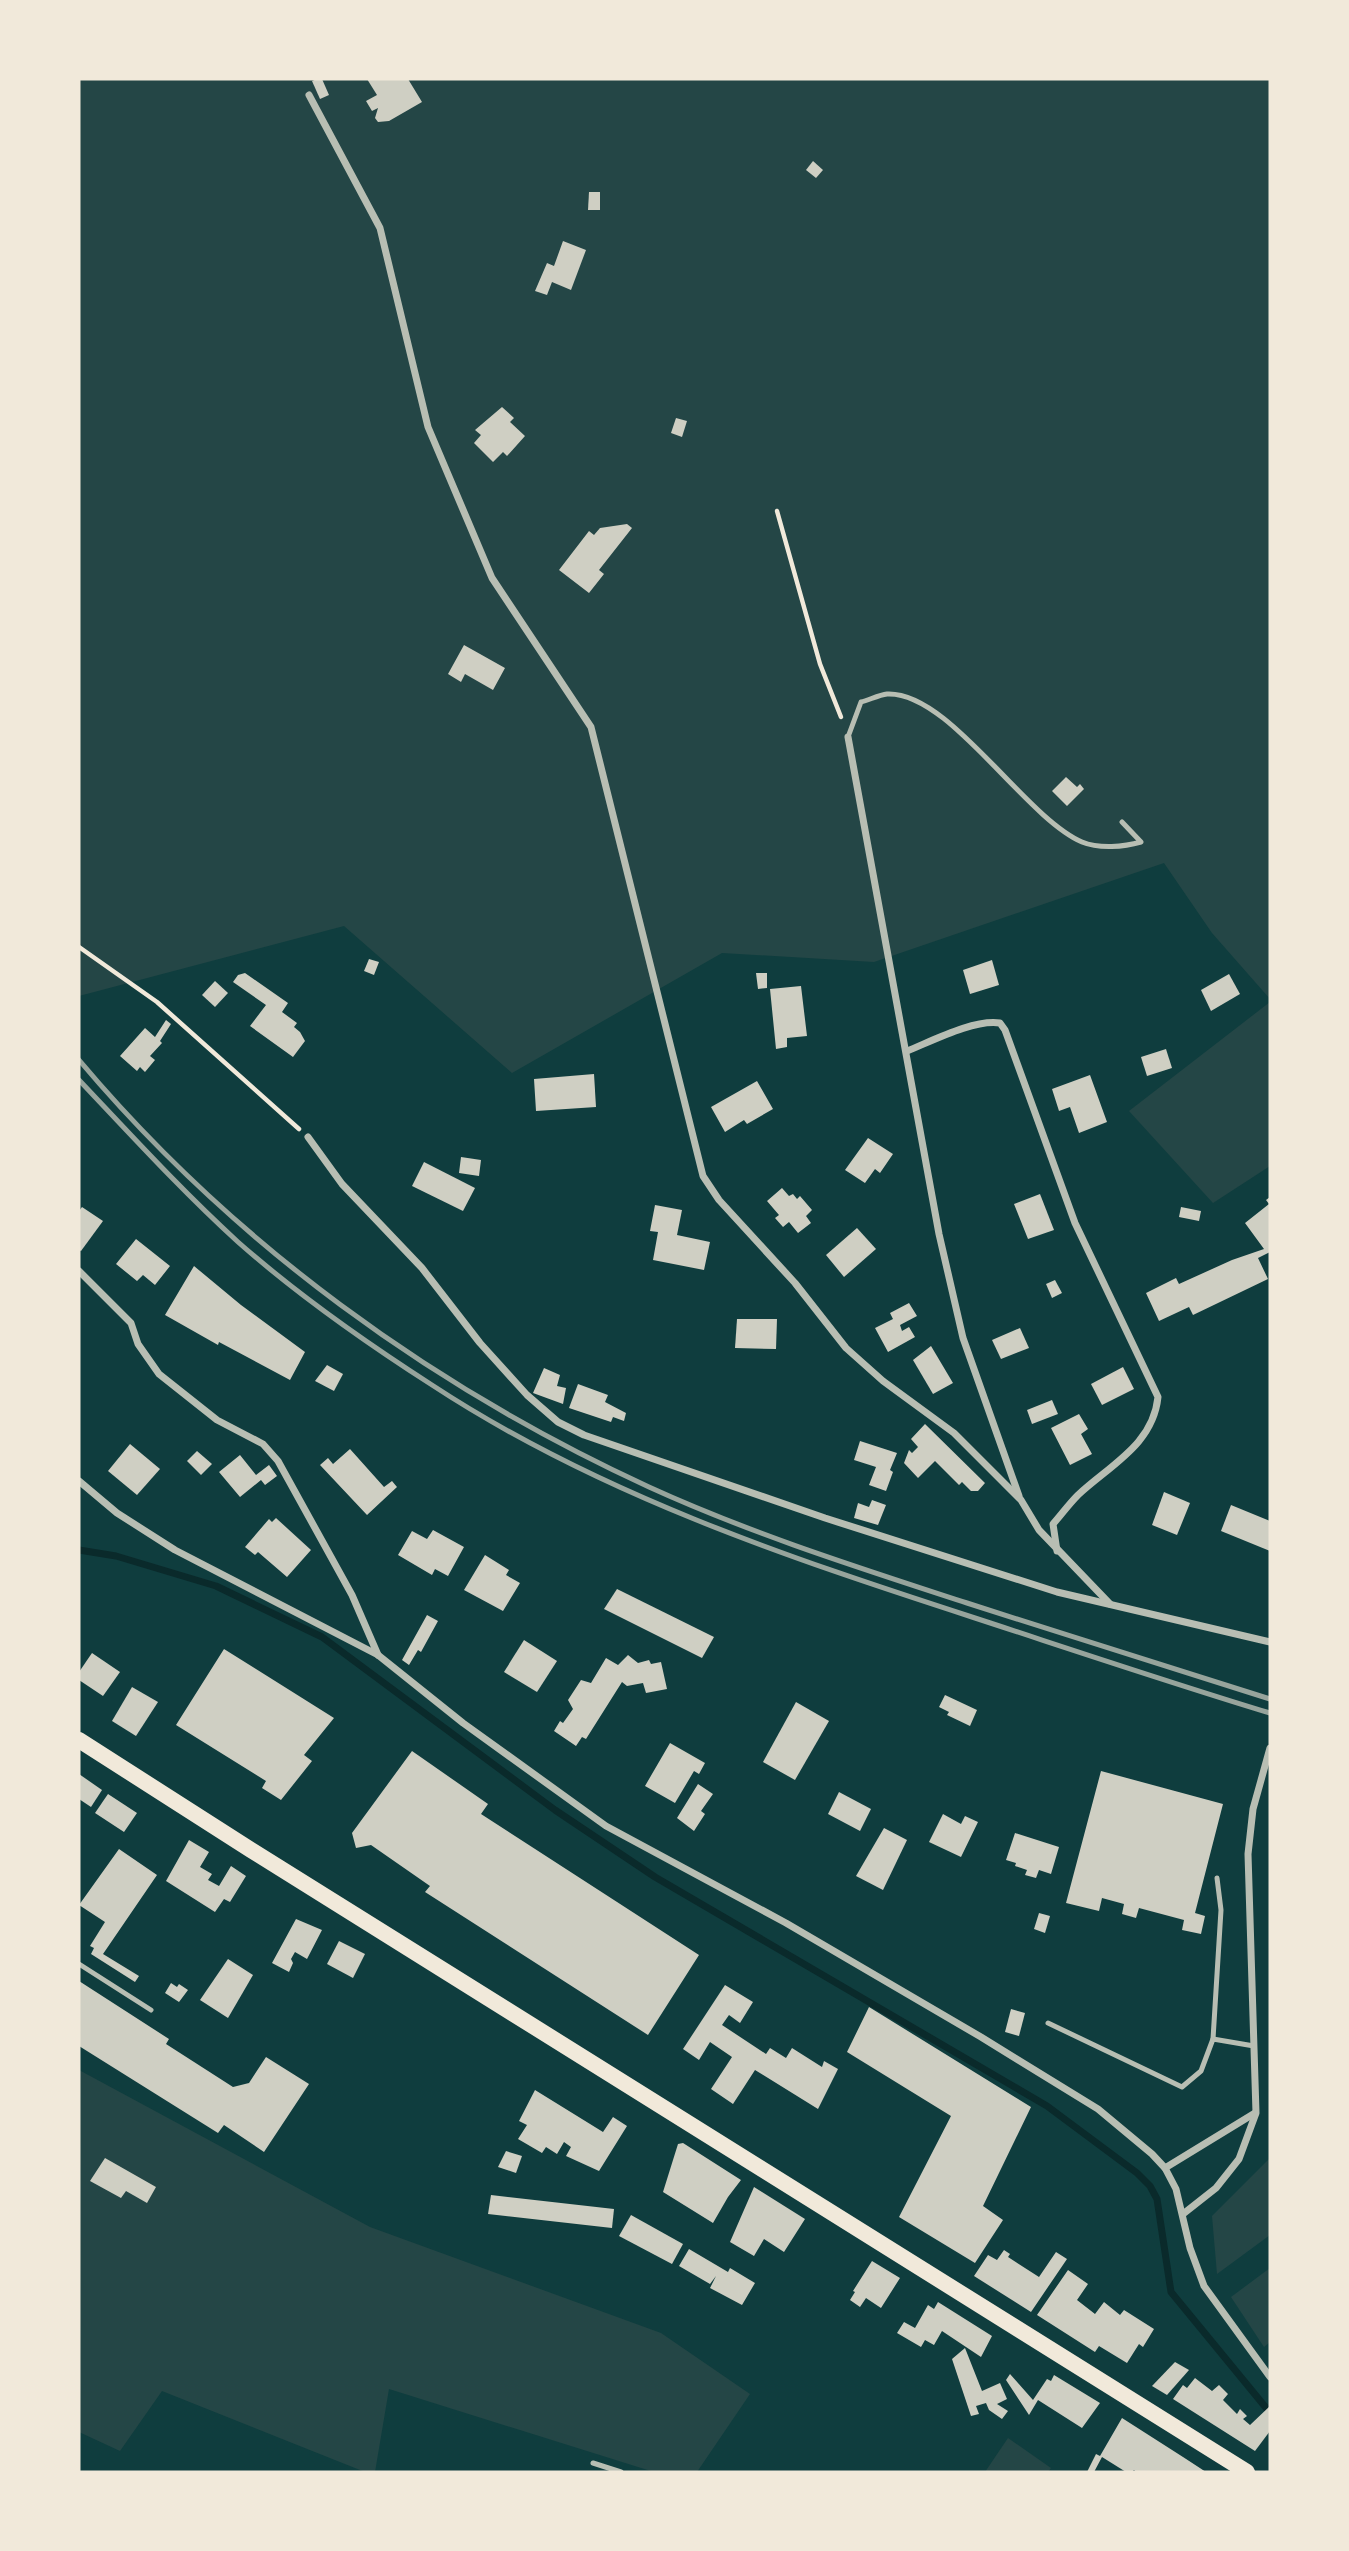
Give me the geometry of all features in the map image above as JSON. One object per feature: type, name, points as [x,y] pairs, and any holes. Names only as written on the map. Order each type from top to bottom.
[{"type":"main road","points":[[79,1740],[1239,2470]]},
{"type":"street","points":[[309,95],[380,228],[428,427],[492,578],[591,727],[703,1176],[719,1200],[794,1283],[846,1348],[883,1381],[954,1433],[1021,1500]]},
{"type":"street","points":[[848,737],[939,1234],[963,1338],[1021,1500],[1039,1530],[1110,1604]]},
{"type":"street","points":[[907,1051],[944,1035],[990,1021],[1000,1023],[1005,1030],[1075,1223],[1158,1397],[1156,1415],[1146,1433],[1123,1458],[1076,1497],[1053,1524],[1058,1551]]},
{"type":"street","points":[[308,1137],[342,1184],[422,1268],[480,1343],[527,1395],[558,1422],[584,1435],[825,1518],[1057,1592],[1270,1642]]},
{"type":"street","points":[[79,1271],[131,1323],[138,1344],[159,1374],[217,1420],[263,1444],[278,1461],[352,1595],[378,1655]]},
{"type":"street","points":[[79,1480],[117,1513],[175,1550],[378,1655],[463,1723],[606,1826],[786,1923],[1098,2109],[1165,2168],[1176,2189],[1190,2248],[1204,2286],[1270,2377]]},
{"type":"street","points":[[1183,2214],[1216,2188],[1239,2159],[1256,2113],[1248,1854],[1253,1809],[1270,1748]]},
{"type":"street","points":[[1165,2168],[1256,2113]]},
{"type":"lane","points":[[848,737],[861,702],[888,694],[919,701],[944,719],[1054,823],[1084,843],[1124,847],[1141,842],[1122,822]]},
{"type":"lane","points":[[1048,2023],[1182,2087],[1201,2070],[1213,2039],[1221,1910],[1217,1878]]},
{"type":"lane","points":[[79,1964],[151,2010]]},
{"type":"lane","points":[[1213,2039],[1254,2046]]},
{"type":"lane","points":[[593,2463],[621,2472]]},
{"type":"path","points":[[778,510],[820,664],[848,737]]},
{"type":"path","points":[[79,947],[156,1002],[308,1137]]},
{"type":"shaded area","points":[[79,79],[1270,79],[1270,999],[1212,933],[1164,863],[874,962],[722,953],[512,1073],[344,926],[79,996]]},
{"type":"shaded area","points":[[1270,1002],[1270,1166],[1213,1203],[1129,1111]]},
{"type":"shaded area","points":[[79,2070],[370,2227],[661,2333],[750,2394],[697,2472],[654,2472],[389,2389],[375,2472],[365,2472],[162,2391],[120,2451],[79,2432]]},
{"type":"shaded area","points":[[1270,2158],[1270,2235],[1217,2274],[1212,2216]]},
{"type":"shaded area","points":[[1270,2268],[1270,2342],[1264,2347],[1231,2297]]},
{"type":"shaded area","points":[[1008,2438],[1051,2468],[1048,2472],[985,2472]]},
{"type":"building","points":[[322,79],[329,95],[320,99],[312,81]]},
{"type":"building","points":[[367,79],[408,79],[422,102],[389,121],[378,122],[375,118],[378,108],[372,111],[366,101],[377,95]]},
{"type":"building","points":[[813,161],[823,170],[816,178],[806,170]]},
{"type":"building","points":[[589,192],[600,192],[600,210],[588,210]]},
{"type":"building","points":[[563,241],[586,250],[571,290],[552,282],[547,295],[535,291],[547,263],[554,266]]},
{"type":"building","points":[[502,407],[514,418],[510,422],[525,436],[507,456],[503,452],[493,462],[474,443],[481,435],[475,430]]},
{"type":"building","points":[[676,418],[687,421],[682,437],[671,433]]},
{"type":"building","points":[[627,524],[632,528],[599,570],[604,574],[589,593],[559,570],[589,531],[594,535],[600,528]]},
{"type":"building","points":[[464,645],[505,668],[493,690],[465,674],[461,682],[448,674]]},
{"type":"building","points":[[1066,777],[1077,787],[1080,784],[1084,789],[1067,806],[1052,791]]},
{"type":"building","points":[[369,959],[379,962],[374,975],[364,971]]},
{"type":"building","points":[[992,960],[999,985],[970,994],[963,970]]},
{"type":"building","points":[[245,973],[288,1003],[282,1012],[297,1023],[294,1027],[305,1041],[293,1057],[250,1026],[266,1005],[233,982],[238,975]]},
{"type":"building","points":[[756,973],[767,973],[767,988],[758,989]]},
{"type":"building","points":[[1229,974],[1240,994],[1211,1011],[1201,990]]},
{"type":"building","points":[[215,981],[228,993],[215,1007],[202,995]]},
{"type":"building","points":[[801,986],[807,1036],[787,1038],[787,1047],[776,1049],[770,989]]},
{"type":"building","points":[[166,1020],[171,1024],[160,1041],[162,1043],[150,1056],[155,1060],[145,1072],[140,1067],[137,1071],[120,1056],[145,1028],[155,1037]]},
{"type":"building","points":[[1166,1049],[1172,1068],[1147,1076],[1141,1057]]},
{"type":"building","points":[[594,1074],[596,1107],[536,1111],[534,1079]]},
{"type":"building","points":[[1090,1075],[1107,1122],[1079,1133],[1070,1107],[1059,1111],[1052,1089]]},
{"type":"building","points":[[757,1081],[773,1109],[747,1124],[744,1120],[725,1132],[711,1107]]},
{"type":"building","points":[[868,1138],[893,1154],[880,1173],[875,1169],[865,1183],[845,1170]]},
{"type":"building","points":[[461,1157],[481,1160],[479,1176],[459,1173]]},
{"type":"building","points":[[424,1162],[475,1188],[463,1211],[412,1186]]},
{"type":"building","points":[[782,1188],[789,1196],[793,1194],[797,1199],[800,1196],[812,1210],[806,1216],[811,1223],[798,1233],[789,1222],[783,1227],[775,1218],[779,1215],[767,1201]]},
{"type":"building","points":[[1040,1194],[1054,1230],[1028,1239],[1014,1204]]},
{"type":"building","points":[[1270,1197],[1270,1252],[1258,1258],[1268,1279],[1193,1315],[1189,1307],[1159,1321],[1146,1293],[1176,1278],[1179,1284],[1264,1249],[1245,1223],[1269,1204],[1266,1200]]},
{"type":"building","points":[[655,1205],[682,1210],[677,1235],[710,1242],[704,1270],[653,1260],[658,1232],[650,1231]]},
{"type":"building","points":[[82,1207],[103,1221],[81,1251],[79,1211]]},
{"type":"building","points":[[1181,1207],[1201,1211],[1199,1221],[1179,1217]]},
{"type":"building","points":[[857,1228],[876,1249],[844,1277],[826,1255]]},
{"type":"building","points":[[136,1239],[170,1266],[155,1285],[143,1275],[137,1281],[116,1264]]},
{"type":"building","points":[[194,1266],[305,1352],[290,1380],[219,1342],[218,1345],[165,1315]]},
{"type":"building","points":[[1055,1280],[1062,1293],[1052,1298],[1046,1284]]},
{"type":"building","points":[[909,1303],[917,1316],[900,1325],[902,1331],[909,1327],[915,1337],[888,1352],[875,1328],[893,1319],[890,1313]]},
{"type":"building","points":[[737,1319],[777,1319],[776,1349],[735,1348]]},
{"type":"building","points":[[1020,1328],[1029,1348],[1001,1359],[992,1340]]},
{"type":"building","points":[[931,1346],[953,1383],[933,1394],[913,1360]]},
{"type":"building","points":[[327,1365],[343,1374],[334,1391],[315,1381]]},
{"type":"building","points":[[1123,1367],[1134,1389],[1102,1405],[1091,1384]]},
{"type":"building","points":[[544,1368],[560,1375],[557,1386],[566,1388],[563,1404],[533,1393]]},
{"type":"building","points":[[578,1384],[608,1395],[605,1402],[626,1413],[624,1421],[613,1417],[611,1422],[569,1408]]},
{"type":"building","points":[[1052,1400],[1058,1414],[1032,1424],[1027,1410]]},
{"type":"building","points":[[1079,1414],[1088,1429],[1081,1434],[1092,1454],[1070,1465],[1051,1428]]},
{"type":"building","points":[[925,1424],[985,1483],[978,1491],[971,1491],[962,1482],[959,1485],[935,1461],[918,1478],[904,1463],[909,1450],[912,1453],[918,1447],[911,1439]]},
{"type":"building","points":[[860,1441],[897,1453],[886,1491],[869,1485],[876,1467],[854,1460]]},
{"type":"building","points":[[130,1444],[160,1469],[137,1495],[108,1471]]},
{"type":"building","points":[[350,1449],[384,1487],[392,1481],[397,1487],[367,1515],[320,1465],[328,1458],[333,1464]]},
{"type":"building","points":[[197,1451],[212,1464],[201,1475],[187,1461]]},
{"type":"building","points":[[240,1455],[256,1475],[269,1465],[277,1476],[265,1485],[261,1480],[240,1497],[219,1472]]},
{"type":"building","points":[[1164,1492],[1190,1503],[1177,1535],[1152,1525]]},
{"type":"building","points":[[872,1500],[886,1505],[878,1525],[854,1518],[858,1503],[869,1507]]},
{"type":"building","points":[[1231,1505],[1270,1521],[1270,1551],[1221,1531]]},
{"type":"building","points":[[276,1518],[311,1550],[287,1577],[258,1552],[255,1555],[245,1547],[269,1519],[272,1522]]},
{"type":"building","points":[[433,1530],[464,1547],[448,1576],[435,1569],[432,1575],[398,1555],[412,1531],[427,1539]]},
{"type":"building","points":[[485,1555],[509,1570],[506,1575],[520,1583],[503,1611],[464,1590]]},
{"type":"building","points":[[617,1589],[714,1637],[702,1658],[604,1609]]},
{"type":"building","points":[[427,1615],[438,1621],[421,1652],[418,1650],[409,1665],[402,1660]]},
{"type":"building","points":[[524,1640],[557,1661],[537,1692],[504,1672]]},
{"type":"building","points":[[224,1649],[334,1718],[304,1755],[312,1761],[281,1800],[262,1788],[266,1781],[176,1725]]},
{"type":"building","points":[[92,1653],[120,1672],[103,1696],[79,1680],[79,1672]]},
{"type":"building","points":[[628,1655],[638,1663],[649,1660],[651,1664],[661,1662],[667,1689],[646,1693],[643,1683],[627,1686],[622,1682],[586,1739],[582,1737],[576,1746],[554,1731],[573,1709],[568,1700],[581,1680],[591,1683],[606,1658],[618,1665]]},
{"type":"building","points":[[132,1687],[158,1702],[136,1736],[112,1721]]},
{"type":"building","points":[[945,1695],[977,1710],[970,1726],[947,1715],[949,1712],[939,1707]]},
{"type":"building","points":[[796,1702],[829,1721],[795,1780],[763,1762]]},
{"type":"building","points":[[670,1743],[705,1763],[699,1774],[694,1771],[675,1803],[645,1786]]},
{"type":"building","points":[[412,1751],[488,1804],[481,1814],[699,1955],[648,2035],[425,1892],[430,1886],[371,1845],[356,1848],[352,1833]]},
{"type":"building","points":[[1101,1771],[1223,1804],[1195,1913],[1205,1916],[1201,1934],[1182,1930],[1184,1920],[1139,1908],[1136,1918],[1122,1914],[1124,1904],[1102,1898],[1099,1911],[1066,1903]]},
{"type":"building","points":[[79,1774],[102,1790],[91,1807],[79,1799]]},
{"type":"building","points":[[698,1784],[713,1794],[701,1811],[705,1814],[694,1831],[677,1818]]},
{"type":"building","points":[[839,1792],[871,1809],[860,1831],[828,1814]]},
{"type":"building","points":[[108,1794],[137,1813],[124,1832],[95,1813]]},
{"type":"building","points":[[943,1814],[961,1824],[965,1816],[978,1822],[961,1857],[929,1842]]},
{"type":"building","points":[[884,1828],[907,1840],[883,1890],[856,1876]]},
{"type":"building","points":[[1015,1833],[1059,1847],[1051,1874],[1039,1870],[1036,1878],[1025,1875],[1027,1870],[1006,1860]]},
{"type":"building","points":[[189,1840],[209,1852],[200,1867],[212,1874],[208,1880],[219,1886],[231,1866],[246,1876],[230,1902],[224,1899],[215,1912],[166,1881]]},
{"type":"building","points":[[119,1849],[157,1875],[103,1954],[139,1976],[135,1982],[91,1954],[94,1948],[90,1946],[105,1922],[79,1905]]},
{"type":"building","points":[[1039,1913],[1050,1916],[1045,1933],[1034,1929]]},
{"type":"building","points":[[296,1919],[322,1930],[307,1959],[295,1952],[289,1972],[272,1963]]},
{"type":"building","points":[[339,1941],[365,1954],[353,1978],[327,1964]]},
{"type":"building","points":[[228,1959],[253,1975],[228,2018],[200,2000]]},
{"type":"building","points":[[79,1981],[169,2039],[166,2044],[233,2087],[249,2083],[266,2057],[309,2084],[264,2152],[224,2125],[218,2133],[79,2046]]},
{"type":"building","points":[[171,1983],[177,1987],[179,1984],[188,1990],[179,2002],[165,1993]]},
{"type":"building","points":[[725,1985],[753,2002],[740,2023],[729,2015],[722,2025],[766,2054],[770,2048],[786,2058],[792,2048],[822,2067],[824,2061],[838,2069],[818,2109],[755,2070],[733,2104],[711,2089],[732,2057],[710,2042],[699,2060],[683,2049]]},
{"type":"building","points":[[869,2007],[1031,2107],[983,2206],[1003,2220],[975,2263],[899,2217],[951,2116],[847,2052]]},
{"type":"building","points":[[1011,2009],[1025,2013],[1019,2036],[1005,2032]]},
{"type":"building","points":[[535,2090],[603,2132],[613,2117],[627,2126],[599,2171],[566,2156],[571,2147],[564,2142],[557,2154],[546,2147],[542,2153],[518,2139],[527,2125],[519,2121]]},
{"type":"building","points":[[683,2143],[741,2180],[713,2223],[663,2192],[678,2144]]},
{"type":"building","points":[[506,2151],[522,2156],[516,2173],[498,2167]]},
{"type":"building","points":[[105,2158],[156,2187],[147,2203],[126,2191],[121,2198],[90,2181]]},
{"type":"building","points":[[754,2187],[805,2219],[784,2252],[764,2239],[754,2256],[730,2242]]},
{"type":"building","points":[[491,2195],[614,2209],[612,2228],[488,2214]]},
{"type":"building","points":[[631,2215],[683,2244],[672,2264],[619,2236]]},
{"type":"building","points":[[689,2249],[728,2272],[730,2268],[755,2283],[742,2305],[710,2288],[716,2276],[710,2284],[679,2266]]},
{"type":"building","points":[[1004,2250],[1010,2254],[1008,2257],[1039,2277],[1056,2252],[1067,2259],[1031,2312],[974,2276],[988,2255],[997,2260]]},
{"type":"building","points":[[872,2261],[900,2278],[881,2308],[866,2298],[860,2307],[850,2300]]},
{"type":"building","points":[[1068,2270],[1088,2284],[1077,2300],[1095,2314],[1104,2302],[1120,2315],[1124,2310],[1154,2329],[1143,2347],[1139,2344],[1127,2363],[1099,2346],[1095,2352],[1037,2315]]},
{"type":"building","points":[[938,2302],[992,2336],[981,2357],[942,2331],[934,2345],[925,2340],[921,2347],[897,2333],[904,2322],[915,2328],[928,2305],[934,2309]]},
{"type":"building","points":[[965,2348],[982,2391],[1000,2383],[1007,2399],[997,2404],[1008,2411],[1002,2419],[989,2410],[986,2403],[976,2406],[979,2414],[971,2416],[952,2359]]},
{"type":"building","points":[[1175,2362],[1189,2370],[1167,2395],[1152,2386]]},
{"type":"building","points":[[1010,2374],[1033,2400],[1047,2379],[1051,2381],[1054,2375],[1100,2403],[1082,2428],[1038,2400],[1029,2415],[1006,2380]]},
{"type":"building","points":[[1195,2378],[1212,2391],[1219,2385],[1228,2394],[1223,2400],[1237,2414],[1240,2409],[1247,2416],[1243,2419],[1250,2425],[1270,2406],[1270,2431],[1255,2451],[1173,2399],[1183,2385],[1187,2388]]},
{"type":"building","points":[[1122,2418],[1206,2472],[1126,2472],[1102,2457],[1094,2472],[1087,2472],[1096,2454],[1100,2456]]},
{"type":"waterway","points":[[79,1550],[116,1556],[216,1586],[322,1637],[555,1810],[655,1877],[1047,2106],[1137,2173],[1150,2186],[1157,2199],[1171,2292],[1267,2409]]},
{"type":"railway","points":[[79,1060],[139,1127],[203,1190],[270,1250],[341,1305],[414,1356],[490,1404],[569,1447],[688,1504],[806,1550],[1270,1699]]},
{"type":"railway","points":[[79,1080],[197,1203],[284,1281],[357,1335],[432,1385],[495,1424],[560,1459],[627,1491],[764,1546],[904,1595],[1270,1713]]}]
